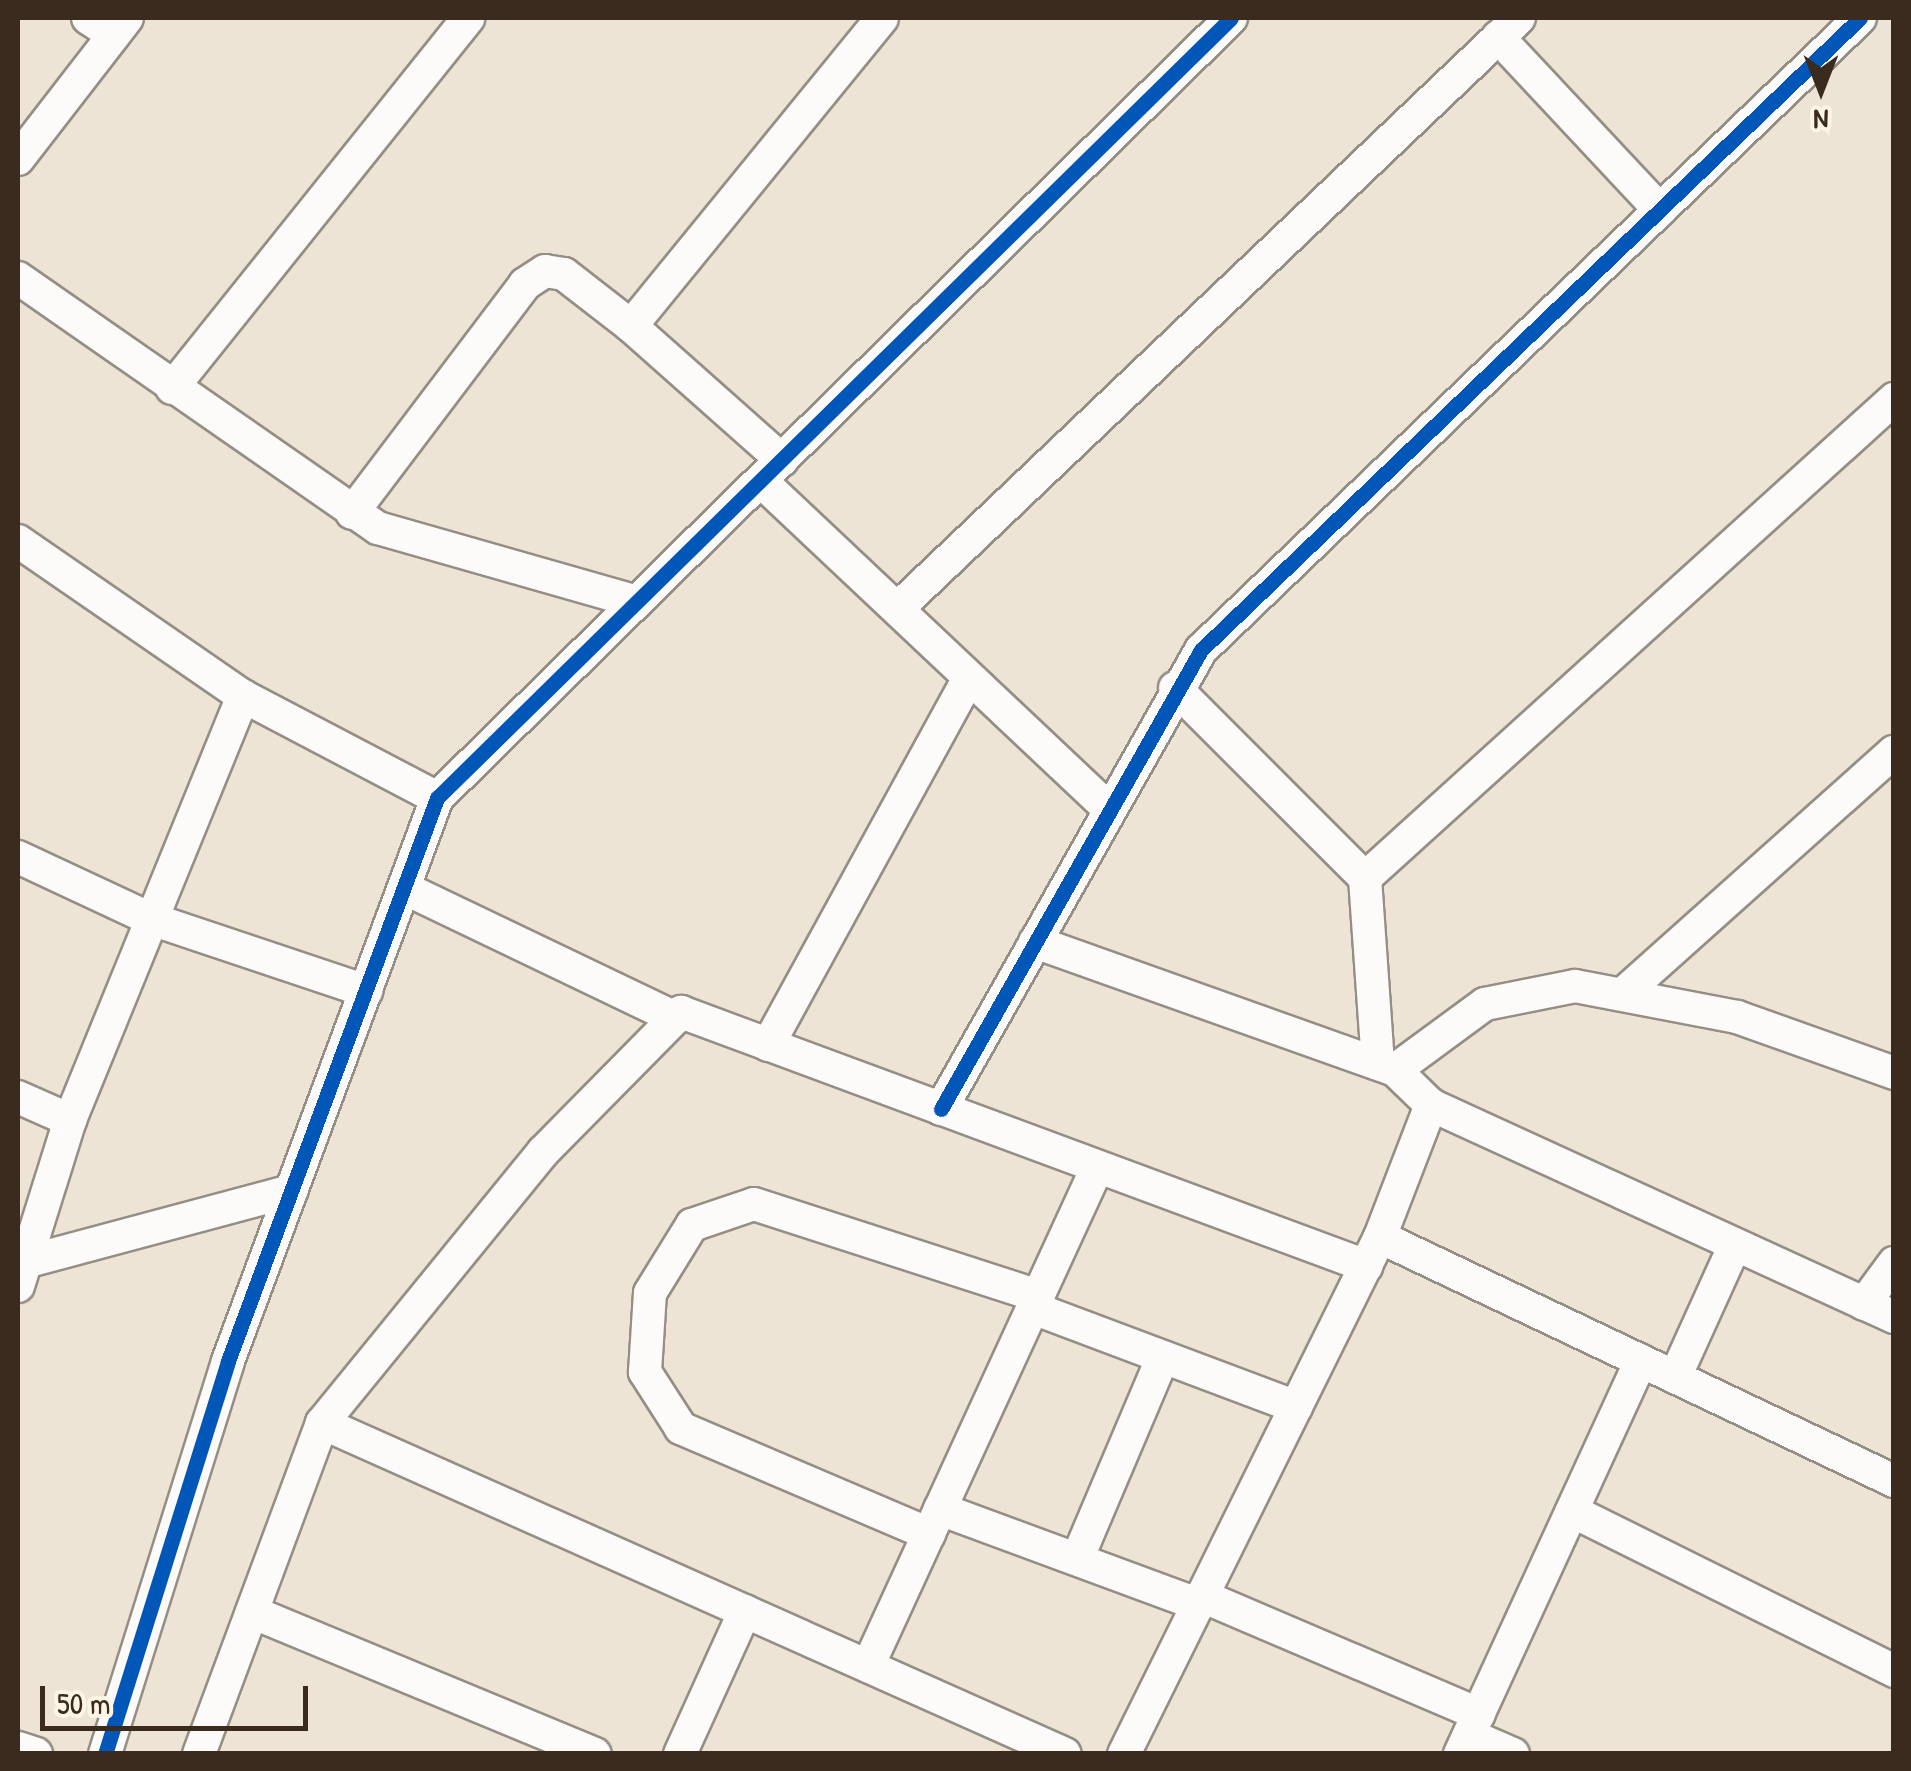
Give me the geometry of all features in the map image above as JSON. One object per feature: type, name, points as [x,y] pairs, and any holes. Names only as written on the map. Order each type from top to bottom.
[{"type":"street","points":[[172,388],[468,18]]},
{"type":"street","points":[[942,1109],[1175,688],[1201,650],[1860,18]]},
{"type":"street","points":[[631,326],[878,19]]},
{"type":"street","points":[[18,158],[110,23]]},
{"type":"street","points":[[105,1754],[292,1191],[437,798],[771,471],[1215,23]]},
{"type":"street","points":[[897,609],[1508,27],[1660,210]]},
{"type":"street","points":[[352,512],[525,284],[544,272],[564,274],[631,326],[897,609],[1108,809]]},
{"type":"street","points":[[18,278],[352,512],[414,545],[635,601]]},
{"type":"street","points":[[1365,878],[1894,399]]},
{"type":"street","points":[[18,541],[243,696],[437,798]]},
{"type":"street","points":[[768,1045],[969,678]]},
{"type":"street","points":[[1175,688],[1365,878],[1387,1067]]},
{"type":"street","points":[[19,1271],[70,1120],[243,696]]},
{"type":"street","points":[[1624,993],[1894,752]]},
{"type":"street","points":[[18,857],[151,919],[366,991]]},
{"type":"street","points":[[404,888],[676,1018]]},
{"type":"street","points":[[1035,942],[1387,1067],[1431,1104],[1879,1310],[1894,1263]]},
{"type":"street","points":[[1387,1067],[1485,1004],[1575,986],[1737,1017],[1894,1074]]},
{"type":"street","points":[[199,1754],[322,1424],[544,1152],[681,1012],[1097,1168],[1372,1251],[1640,1361],[1894,1481]]},
{"type":"street","points":[[18,1097],[70,1120]]},
{"type":"street","points":[[1124,1754],[1372,1251],[1431,1104]]},
{"type":"street","points":[[868,1666],[1097,1168]]},
{"type":"street","points":[[19,1271],[292,1191]]},
{"type":"street","points":[[1296,1407],[1163,1357],[1035,1302],[754,1204],[692,1225],[650,1294],[645,1372],[681,1428],[935,1522],[1078,1556],[1200,1600],[1513,1754]]},
{"type":"street","points":[[1675,1377],[1735,1245]]},
{"type":"street","points":[[1078,1556],[1163,1357]]},
{"type":"street","points":[[1469,1734],[1640,1361]]},
{"type":"street","points":[[322,1424],[1065,1754]]},
{"type":"street","points":[[1572,1511],[1894,1671]]},
{"type":"street","points":[[680,1754],[745,1611]]},
{"type":"street","points":[[252,1612],[594,1754]]},
{"type":"street","points":[[18,1748],[36,1754]]},
{"type":"cycle path","points":[[105,1754],[228,1361],[437,798],[1231,18]]},
{"type":"cycle path","points":[[941,1109],[1201,650],[1860,18]]}]
